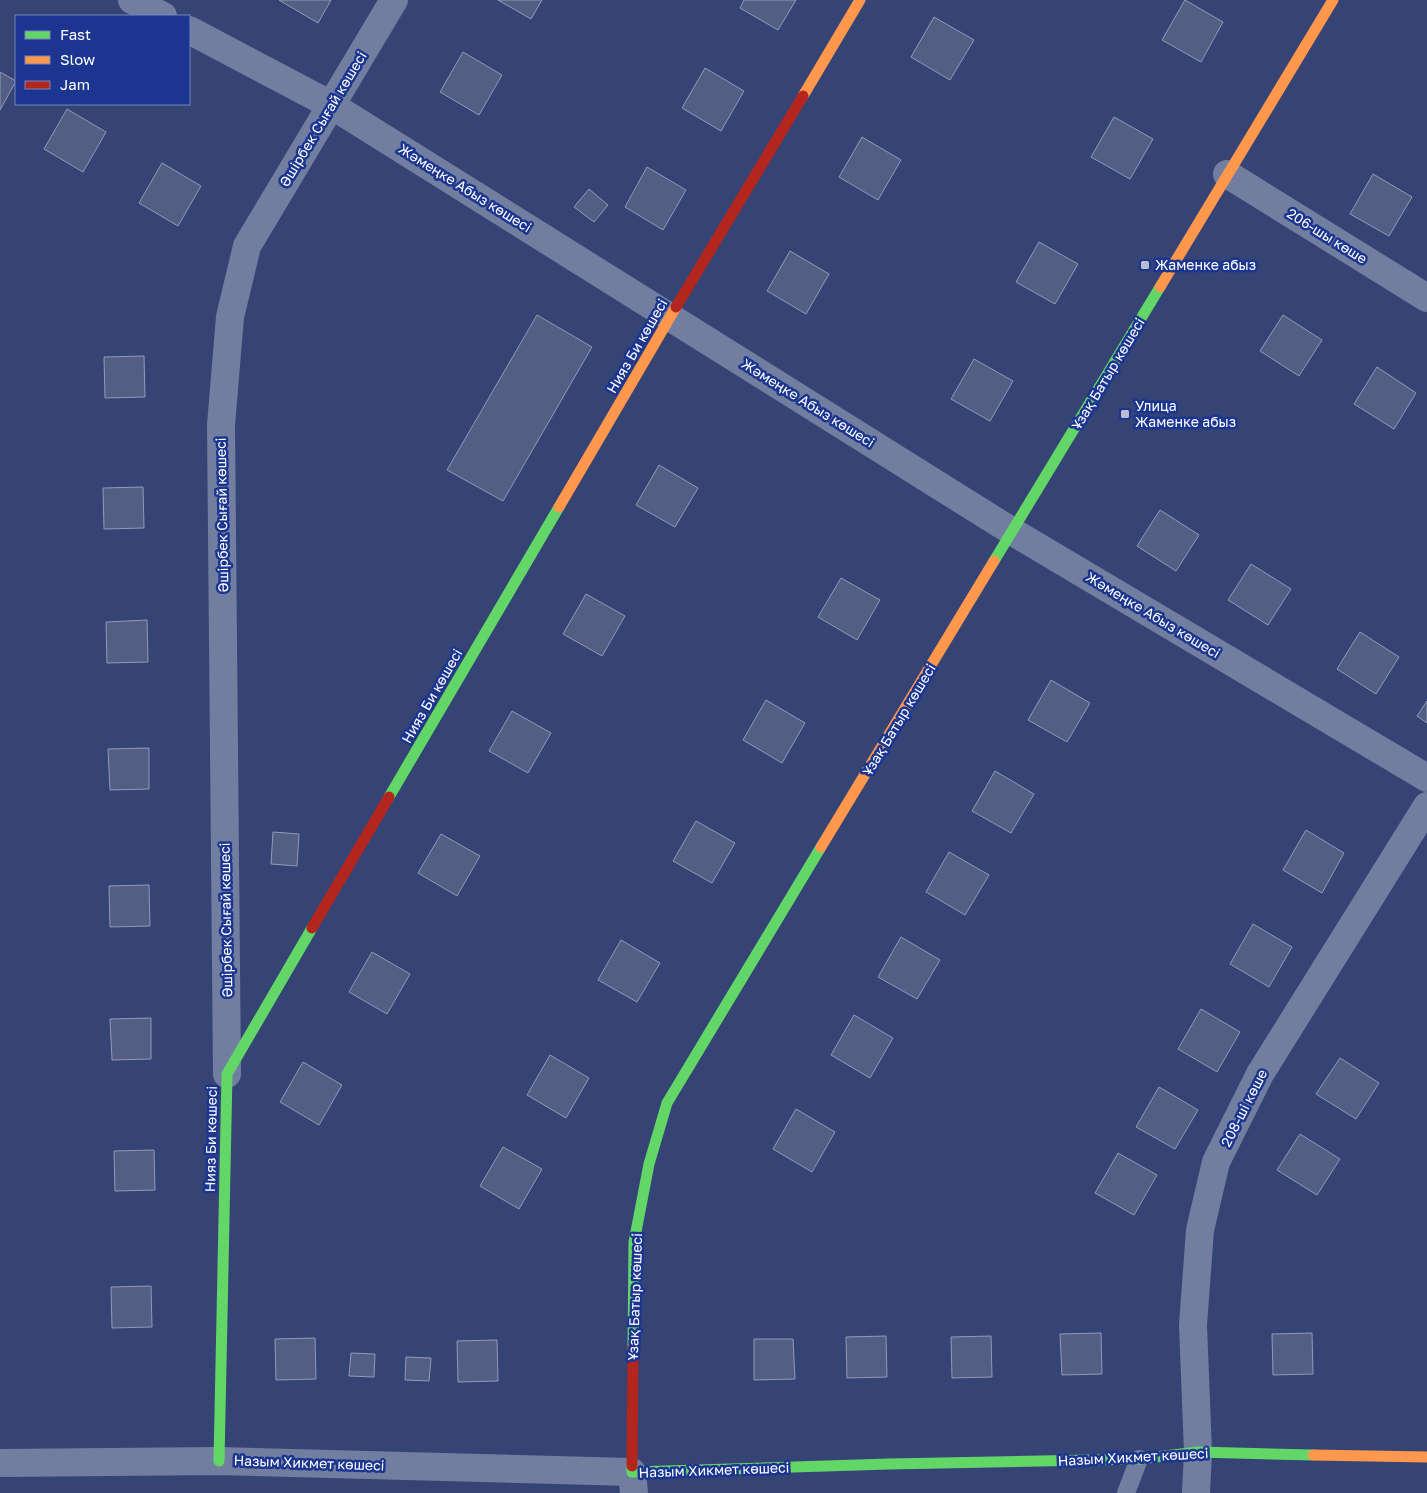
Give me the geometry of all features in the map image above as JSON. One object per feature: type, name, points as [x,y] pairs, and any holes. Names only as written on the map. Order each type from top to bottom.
[{"type":"street","points":[[132,0],[160,15]]},
{"type":"street","name":"Әшірбек Сығай көшесі","points":[[227,1074],[221,424],[230,317],[247,246],[394,0]]},
{"type":"street","name":"Нияз Би көшесі","points":[[219,1461],[227,1074],[671,316],[860,0]]},
{"type":"street","name":"Ұзақ Батыр көшесі","points":[[633,1483],[634,1242],[650,1164],[667,1102],[1333,0]]},
{"type":"street","name":"Жәмеңке Абыз көшесі","points":[[190,31],[331,105],[671,316],[1013,532],[1427,778]]},
{"type":"street","name":"206-шы көше","points":[[1227,174],[1427,298]]},
{"type":"street","name":"208-ші көше","points":[[1196,1493],[1198,1452],[1193,1325],[1200,1230],[1216,1162],[1260,1074],[1427,806]]},
{"type":"street","name":"Назым Хикмет көшесі","points":[[0,1463],[219,1461],[633,1483],[879,1464],[1139,1459],[1198,1452],[1427,1457]]},
{"type":"lane","points":[[1126,1493],[1139,1459]]},
{"type":"building","points":[[279,0],[331,0],[318,23]]},
{"type":"building","points":[[498,0],[542,0],[531,19]]},
{"type":"building","points":[[744,0],[796,0],[778,30],[740,8]]},
{"type":"building","points":[[1185,0],[1223,22],[1201,62],[1162,40]]},
{"type":"building","points":[[934,17],[974,40],[950,80],[911,57]]},
{"type":"building","points":[[463,52],[502,75],[479,115],[440,92]]},
{"type":"building","points":[[705,68],[744,91],[721,131],[682,108]]},
{"type":"building","points":[[0,72],[15,80],[15,83],[0,110]]},
{"type":"building","points":[[67,109],[106,132],[83,172],[44,149]]},
{"type":"building","points":[[1114,117],[1153,139],[1130,179],[1091,157]]},
{"type":"building","points":[[862,137],[901,160],[878,200],[839,177]]},
{"type":"building","points":[[162,163],[201,186],[178,226],[139,203]]},
{"type":"building","points":[[647,167],[686,190],[663,230],[625,207]]},
{"type":"building","points":[[1373,174],[1412,197],[1389,236],[1350,214]]},
{"type":"building","points":[[589,189],[608,205],[594,222],[574,207]]},
{"type":"building","points":[[1039,242],[1078,264],[1055,304],[1016,282]]},
{"type":"building","points":[[790,251],[829,274],[806,314],[767,291]]},
{"type":"building","points":[[537,315],[592,347],[503,501],[447,470]]},
{"type":"building","points":[[1283,315],[1322,340],[1299,376],[1260,351]]},
{"type":"building","points":[[144,356],[145,397],[105,398],[104,357]]},
{"type":"building","points":[[974,359],[1013,381],[990,421],[951,399]]},
{"type":"building","points":[[1377,367],[1416,393],[1394,429],[1354,404]]},
{"type":"building","points":[[659,465],[698,488],[675,527],[636,505]]},
{"type":"building","points":[[143,487],[144,528],[104,529],[103,488]]},
{"type":"building","points":[[1160,510],[1199,535],[1176,571],[1137,546]]},
{"type":"building","points":[[1251,564],[1291,589],[1268,625],[1228,600]]},
{"type":"building","points":[[841,578],[880,600],[857,640],[818,617]]},
{"type":"building","points":[[586,594],[625,616],[602,656],[563,634]]},
{"type":"building","points":[[147,620],[148,662],[107,663],[106,622]]},
{"type":"building","points":[[1360,632],[1399,657],[1376,694],[1337,669]]},
{"type":"building","points":[[1051,680],[1090,703],[1067,742],[1028,720]]},
{"type":"building","points":[[766,700],[805,723],[782,763],[743,740]]},
{"type":"building","points":[[1427,701],[1427,723],[1417,716]]},
{"type":"building","points":[[512,711],[551,733],[528,773],[489,751]]},
{"type":"building","points":[[149,748],[149,789],[110,790],[108,749]]},
{"type":"building","points":[[995,771],[1034,794],[1011,833],[972,811]]},
{"type":"building","points":[[696,821],[735,843],[712,883],[673,861]]},
{"type":"building","points":[[1306,830],[1344,853],[1322,893],[1283,870]]},
{"type":"building","points":[[273,832],[299,834],[297,866],[271,864]]},
{"type":"building","points":[[441,834],[480,856],[457,896],[418,873]]},
{"type":"building","points":[[949,852],[989,875],[965,915],[926,892]]},
{"type":"building","points":[[149,885],[150,926],[110,927],[109,886]]},
{"type":"building","points":[[1253,924],[1292,947],[1269,987],[1230,964]]},
{"type":"building","points":[[901,937],[940,960],[917,999],[878,977]]},
{"type":"building","points":[[621,940],[660,963],[637,1002],[598,980]]},
{"type":"building","points":[[372,952],[410,974],[387,1014],[349,992]]},
{"type":"building","points":[[1201,1009],[1240,1032],[1217,1072],[1178,1049]]},
{"type":"building","points":[[854,1015],[893,1038],[870,1078],[831,1055]]},
{"type":"building","points":[[151,1018],[151,1059],[112,1060],[110,1019]]},
{"type":"building","points":[[550,1055],[589,1078],[566,1118],[527,1095]]},
{"type":"building","points":[[1340,1058],[1379,1083],[1356,1119],[1316,1094]]},
{"type":"building","points":[[303,1062],[342,1085],[319,1125],[280,1102]]},
{"type":"building","points":[[1159,1087],[1198,1110],[1175,1149],[1136,1127]]},
{"type":"building","points":[[796,1109],[835,1132],[812,1172],[773,1149]]},
{"type":"building","points":[[1300,1134],[1340,1159],[1317,1195],[1277,1170]]},
{"type":"building","points":[[503,1147],[542,1169],[519,1209],[480,1186]]},
{"type":"building","points":[[154,1150],[155,1190],[115,1191],[114,1151]]},
{"type":"building","points":[[1118,1153],[1157,1175],[1134,1215],[1095,1193]]},
{"type":"building","points":[[151,1286],[152,1327],[112,1328],[111,1287]]},
{"type":"building","points":[[1101,1333],[1102,1374],[1062,1375],[1060,1334]]},
{"type":"building","points":[[1312,1333],[1313,1374],[1273,1375],[1272,1334]]},
{"type":"building","points":[[886,1336],[887,1377],[847,1378],[846,1337]]},
{"type":"building","points":[[991,1336],[992,1377],[952,1378],[951,1337]]},
{"type":"building","points":[[315,1338],[316,1379],[276,1380],[275,1339]]},
{"type":"building","points":[[754,1339],[793,1339],[795,1379],[754,1380]]},
{"type":"building","points":[[497,1340],[498,1381],[458,1382],[457,1341]]},
{"type":"building","points":[[351,1353],[375,1354],[374,1377],[349,1376]]},
{"type":"building","points":[[406,1357],[431,1358],[429,1381],[405,1380]]},
{"type":"traffic: fast","points":[[994,561],[1160,287]]},
{"type":"traffic: fast","points":[[389,797],[559,507]]},
{"type":"traffic: fast","points":[[633,1348],[634,1242],[649,1164],[667,1103],[821,847]]},
{"type":"traffic: fast","points":[[219,1461],[227,1074],[312,928]]},
{"type":"traffic: fast","points":[[632,1466],[632,1472],[1139,1459],[1198,1452],[1313,1455]]},
{"type":"traffic: slow","points":[[803,96],[860,0]]},
{"type":"traffic: slow","points":[[1160,287],[1333,0]]},
{"type":"traffic: slow","points":[[559,507],[676,307]]},
{"type":"traffic: slow","points":[[821,847],[994,561]]},
{"type":"traffic: slow","points":[[1313,1455],[1427,1457]]},
{"type":"traffic: jam","points":[[676,307],[803,96]]},
{"type":"traffic: jam","points":[[312,928],[389,797]]},
{"type":"traffic: jam","points":[[632,1466],[633,1348]]},
{"type":"place","name":"Жаменке абыз","points":[[1145,265]]},
{"type":"place","name":"Улица Жаменке абыз","points":[[1125,414]]}]
